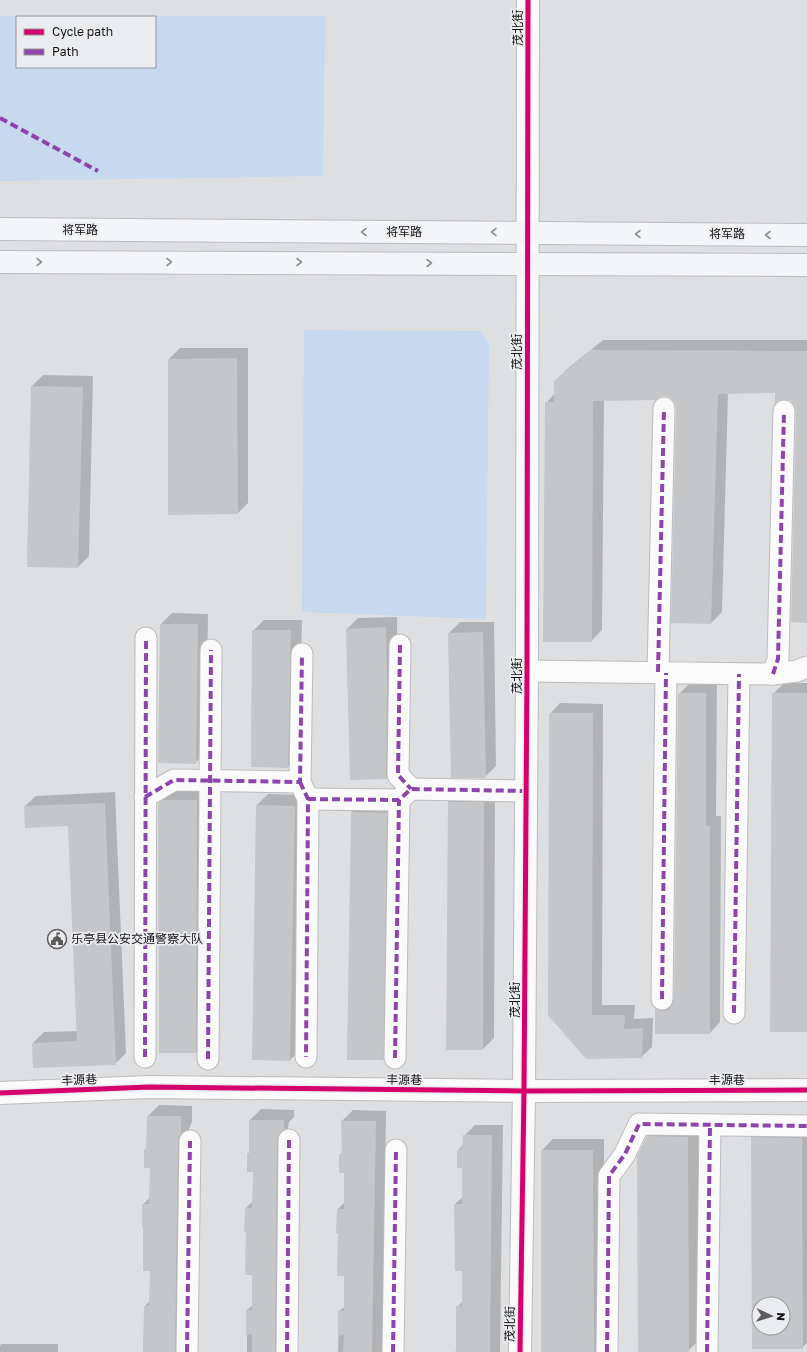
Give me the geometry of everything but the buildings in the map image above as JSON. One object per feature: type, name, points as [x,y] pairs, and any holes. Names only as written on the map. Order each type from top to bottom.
[{"type":"main road","name":"将军路","points":[[0,229],[807,235]]},
{"type":"main road","points":[[0,262],[807,265]]},
{"type":"street","name":"茂北街","points":[[520,1352],[524,1091],[527,671],[528,0]]},
{"type":"street","points":[[662,999],[664,408]]},
{"type":"street","points":[[773,674],[778,659],[784,411]]},
{"type":"street","points":[[145,1057],[146,638]]},
{"type":"street","points":[[395,1058],[405,795],[398,775],[400,646]]},
{"type":"street","points":[[208,1059],[211,650]]},
{"type":"street","points":[[302,654],[306,1057]]},
{"type":"street","points":[[527,671],[773,674],[807,668]]},
{"type":"street","points":[[734,1013],[739,674]]},
{"type":"street","points":[[146,797],[174,780],[210,781],[304,791],[405,795],[526,791]]},
{"type":"street","name":"丰源巷","points":[[0,1093],[149,1087],[524,1091],[807,1090]]},
{"type":"street","points":[[607,1352],[609,1176],[625,1154],[639,1124],[807,1126]]},
{"type":"street","points":[[708,1352],[710,1125]]},
{"type":"street","points":[[287,1352],[289,1140]]},
{"type":"street","points":[[187,1352],[190,1141]]},
{"type":"street","points":[[393,1352],[396,1150]]},
{"type":"shaded area","points":[[0,16],[16,16],[16,68],[156,68],[156,16],[325,16],[323,176],[0,181]]},
{"type":"shaded area","points":[[304,330],[480,331],[489,343],[486,619],[302,612]]},
{"type":"marked path","points":[[0,118],[98,171]]},
{"type":"marked path","points":[[658,672],[664,408]]},
{"type":"marked path","points":[[773,674],[778,659],[784,411]]},
{"type":"marked path","points":[[145,1057],[146,638]]},
{"type":"marked path","points":[[400,645],[398,775],[411,789]]},
{"type":"marked path","points":[[208,1059],[211,650]]},
{"type":"marked path","points":[[145,797],[174,780],[300,782],[302,654]]},
{"type":"marked path","points":[[662,999],[666,673]]},
{"type":"marked path","points":[[734,1013],[739,674]]},
{"type":"marked path","points":[[300,782],[308,799],[306,1057]]},
{"type":"marked path","points":[[308,799],[399,800],[411,789],[526,791]]},
{"type":"marked path","points":[[395,1058],[399,800]]},
{"type":"marked path","points":[[607,1352],[609,1176],[625,1154],[639,1124],[807,1126]]},
{"type":"marked path","points":[[707,1352],[710,1125]]},
{"type":"marked path","points":[[287,1352],[289,1140]]},
{"type":"marked path","points":[[187,1352],[190,1141]]},
{"type":"marked path","points":[[393,1352],[396,1150]]},
{"type":"cycle path","points":[[520,1352],[524,1091],[527,671],[528,0]]},
{"type":"cycle path","points":[[0,1093],[149,1087],[524,1091],[807,1090]]},
{"type":"place","name":"乐亭县公安交通警察大队","points":[[57,939]]}]
